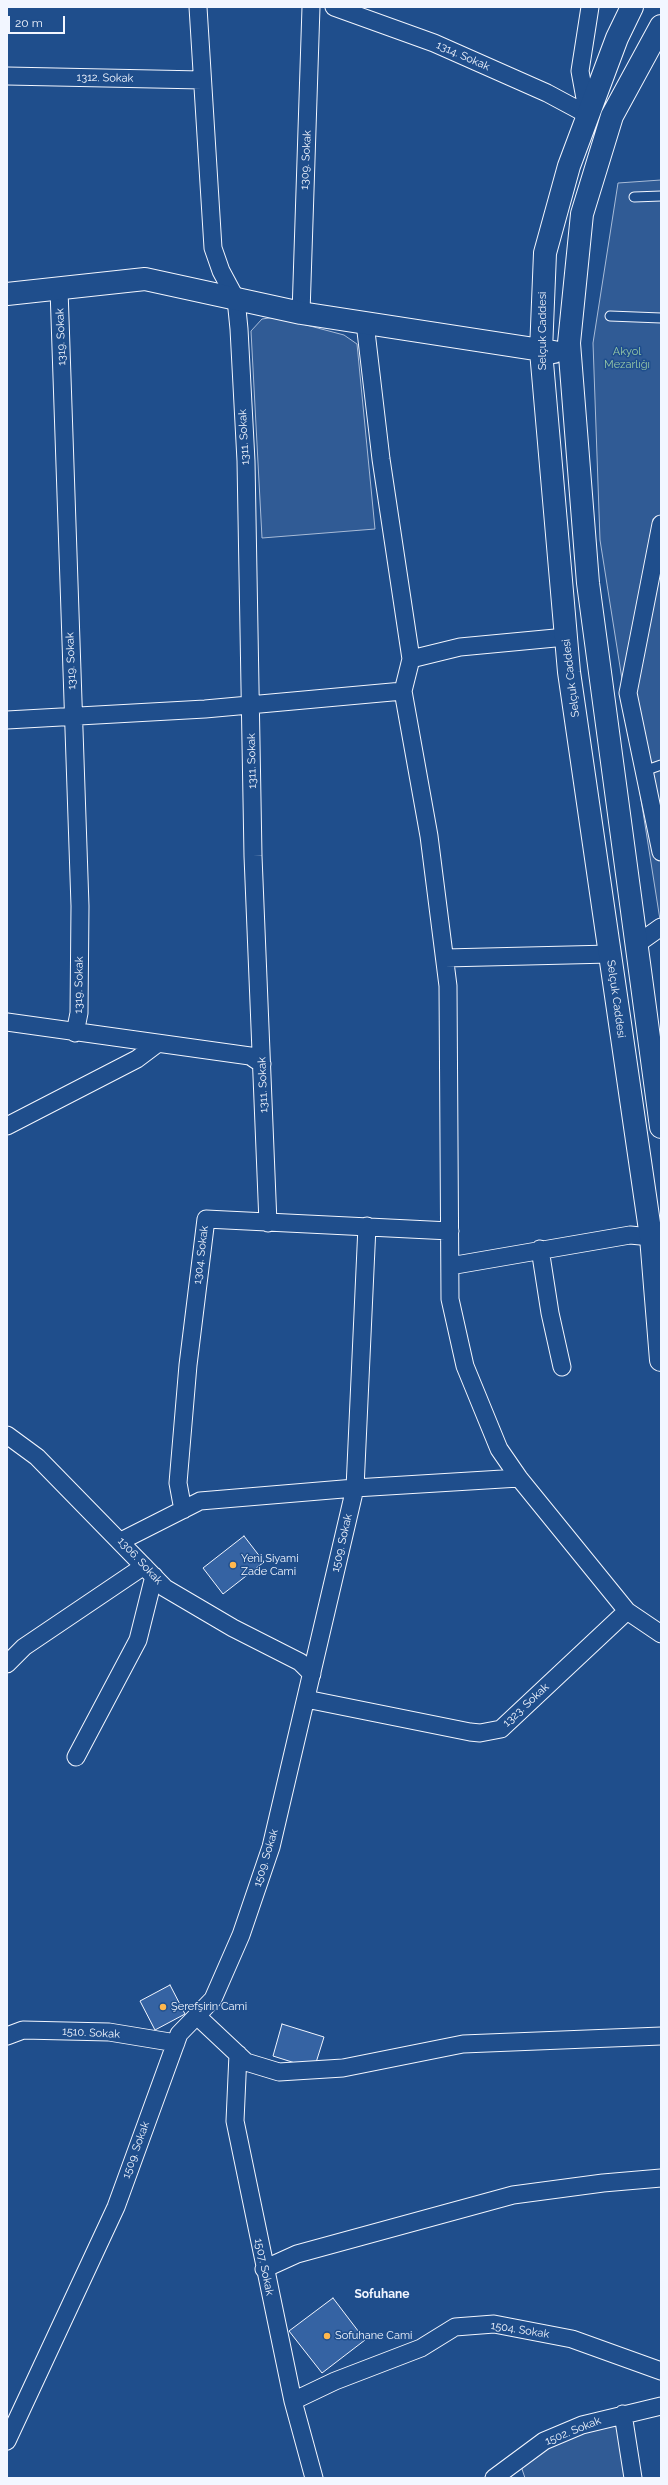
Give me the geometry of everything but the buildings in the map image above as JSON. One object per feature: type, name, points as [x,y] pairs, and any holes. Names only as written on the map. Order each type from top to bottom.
[{"type":"main road","name":"Selçuk Caddesi","points":[[632,7],[617,38],[588,115],[570,166],[545,253],[541,351],[569,672],[610,954],[656,1236],[661,1360]]},
{"type":"main road","points":[[661,26],[612,116],[582,214],[569,343],[588,583],[661,1127]]},
{"type":"main road","points":[[7,294],[145,280],[301,313],[541,351],[570,353]]},
{"type":"street","points":[[198,7],[213,248],[221,271],[236,299]]},
{"type":"street","name":"1309. Sokak","points":[[301,313],[311,7]]},
{"type":"street","name":"1314. Sokak","points":[[334,7],[434,43],[546,93],[588,115]]},
{"type":"street","points":[[588,115],[580,71],[590,7]]},
{"type":"street","name":"1312. Sokak","points":[[7,76],[202,80]]},
{"type":"street","name":"1319. Sokak","points":[[59,289],[80,906],[79,1013],[75,1033]]},
{"type":"street","name":"1311. Sokak","points":[[236,299],[246,461],[253,856],[268,1223]]},
{"type":"street","points":[[366,323],[381,458],[411,659],[403,691],[429,836],[448,986],[450,1299],[464,1366],[499,1449],[519,1478],[627,1611],[661,1634]]},
{"type":"street","points":[[661,524],[628,693],[661,851]]},
{"type":"street","points":[[411,659],[460,647],[566,637]]},
{"type":"street","points":[[7,720],[73,715],[205,709],[403,691]]},
{"type":"street","points":[[636,944],[661,927]]},
{"type":"street","points":[[445,958],[610,954]]},
{"type":"street","points":[[7,1022],[75,1033],[250,1056],[262,1064]]},
{"type":"street","points":[[7,1126],[137,1059],[157,1044]]},
{"type":"street","name":"1304. Sokak","points":[[183,1510],[178,1483],[188,1365],[206,1219],[450,1231]]},
{"type":"street","name":"1509. Sokak","points":[[7,2441],[116,2207],[179,2034],[213,1999],[241,1935],[271,1847],[355,1488],[367,1226]]},
{"type":"street","points":[[450,1266],[540,1249],[630,1235],[656,1236]]},
{"type":"street","points":[[540,1249],[550,1313],[562,1366]]},
{"type":"street","name":"1306. Sokak","points":[[7,1435],[37,1456],[165,1588],[233,1628],[300,1662],[312,1674]]},
{"type":"street","points":[[121,1541],[200,1501],[355,1488],[519,1478]]},
{"type":"street","points":[[7,1664],[24,1647],[149,1571]]},
{"type":"street","points":[[76,1758],[138,1640],[149,1571]]},
{"type":"street","name":"1323. Sokak","points":[[306,1699],[470,1732],[480,1733],[501,1729],[627,1611]]},
{"type":"street","points":[[197,2016],[246,2062],[279,2072],[343,2068],[463,2044],[661,2036]]},
{"type":"street","name":"1510. Sokak","points":[[7,2036],[23,2030],[109,2032],[176,2043]]},
{"type":"street","name":"1507. Sokak","points":[[238,2054],[235,2121],[264,2269],[293,2401],[314,2478]]},
{"type":"street","points":[[264,2269],[297,2254],[514,2195],[603,2183],[661,2178]]},
{"type":"street","name":"1504. Sokak","points":[[293,2401],[335,2381],[421,2348],[455,2327],[494,2324],[572,2339],[661,2371]]},
{"type":"street","name":"1502. Sokak","points":[[494,2478],[544,2441],[582,2425],[661,2406]]},
{"type":"street","points":[[623,2414],[633,2478]]},
{"type":"lane","points":[[634,198],[661,196]]},
{"type":"lane","points":[[610,316],[661,318]]},
{"type":"lane","points":[[644,771],[661,765]]},
{"type":"shaded area","name":"Akyol Mezarlığı","points":[[661,180],[661,926],[600,540],[593,343],[618,183]]},
{"type":"shaded area","points":[[276,317],[344,335],[357,344],[375,529],[262,538],[251,331],[262,319]]},
{"type":"shaded area","points":[[616,2419],[627,2478],[525,2478],[521,2466],[547,2444]]},
{"type":"place","name":"Yeni Siyami Zade Cami","points":[[233,1565]]},
{"type":"place","name":"Şerefşirin Cami","points":[[163,2007]]},
{"type":"place","name":"Sofuhane Cami","points":[[327,2336]]},
{"type":"district","name":"Sofuhane","points":[[382,2294]]}]
